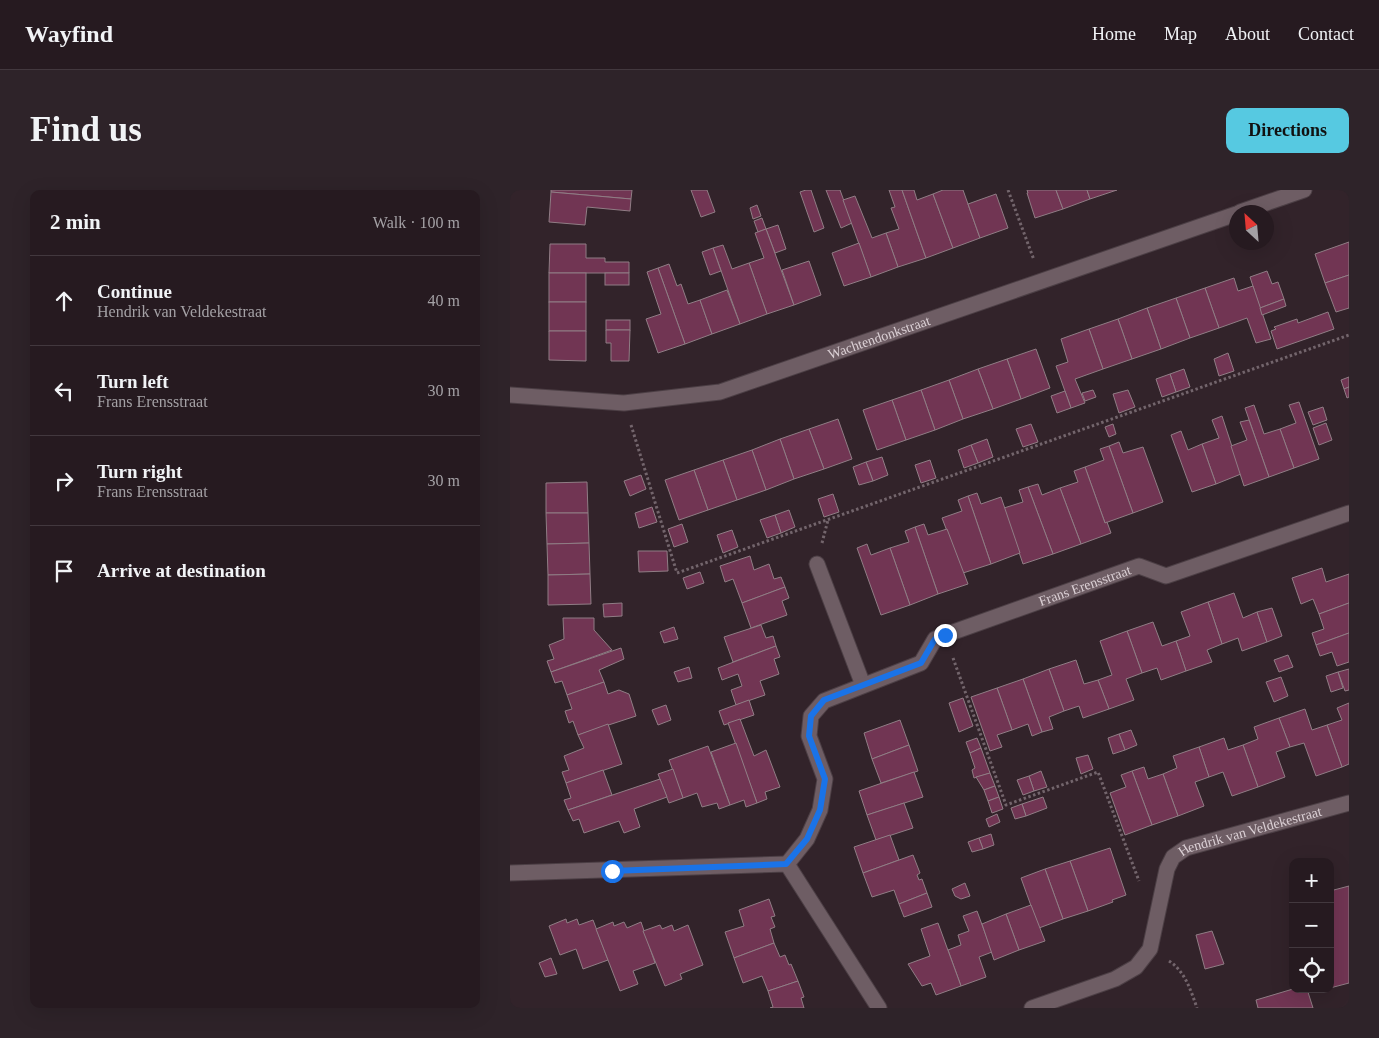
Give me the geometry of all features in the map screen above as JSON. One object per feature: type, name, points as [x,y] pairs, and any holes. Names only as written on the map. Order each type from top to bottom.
[{"type":"street","name":"Wachtendonkstraat","points":[[1261,205],[1304,190]]},
{"type":"street","name":"Wachtendonkstraat","points":[[510,395],[624,403],[720,392],[1229,216]]},
{"type":"street","name":"Frans Erensstraat","points":[[786,864],[807,839],[820,810],[825,779],[809,736],[811,716],[824,700],[921,663],[935,639],[945,635],[1139,566],[1166,576],[1349,513]]},
{"type":"street","points":[[817,564],[863,686]]},
{"type":"street","name":"Hendrik van Veldekestraat","points":[[1032,1008],[1115,979],[1136,967],[1150,949],[1167,870],[1173,857],[1186,848],[1349,803]]},
{"type":"street","points":[[510,873],[786,864],[879,1008]]},
{"type":"path","points":[[1008,190],[1042,282]]},
{"type":"path","points":[[624,403],[677,573],[1349,335]]},
{"type":"path","points":[[945,635],[1006,805],[1098,772],[1142,889]]},
{"type":"path","points":[[1150,949],[1178,966],[1197,1008]]},
{"type":"building","points":[[551,190],[632,190],[631,199],[551,192]]},
{"type":"building","points":[[691,190],[707,190],[715,212],[701,217]]},
{"type":"building","points":[[811,190],[824,228],[814,232],[800,192]]},
{"type":"building","points":[[826,190],[840,190],[852,223],[841,228]]},
{"type":"building","points":[[889,190],[902,190],[926,258],[898,267],[886,233],[899,229],[891,208],[895,207]]},
{"type":"building","points":[[902,190],[914,190],[917,200],[933,194],[953,248],[926,258]]},
{"type":"building","points":[[943,190],[963,190],[980,238],[953,248],[933,194]]},
{"type":"building","points":[[1027,190],[1056,190],[1063,209],[1035,218]]},
{"type":"building","points":[[1056,190],[1087,190],[1090,199],[1063,209]]},
{"type":"building","points":[[1087,190],[1117,190],[1090,199]]},
{"type":"building","points":[[551,192],[631,199],[630,211],[587,207],[585,225],[549,222]]},
{"type":"building","points":[[996,194],[1008,228],[980,238],[968,204]]},
{"type":"building","points":[[855,196],[872,238],[886,233],[898,267],[871,277],[843,200]]},
{"type":"building","points":[[757,205],[761,216],[753,219],[750,208]]},
{"type":"building","points":[[762,218],[766,229],[758,232],[754,221]]},
{"type":"building","points":[[778,225],[786,249],[775,253],[766,229]]},
{"type":"building","points":[[766,229],[794,305],[767,314],[749,263],[764,258],[755,233]]},
{"type":"building","points":[[1349,242],[1349,275],[1325,283],[1315,254]]},
{"type":"building","points":[[859,243],[871,277],[844,286],[832,253]]},
{"type":"building","points":[[550,244],[586,244],[586,258],[605,258],[605,262],[629,262],[629,273],[549,273]]},
{"type":"building","points":[[723,245],[732,269],[749,263],[767,314],[740,324],[713,248]]},
{"type":"building","points":[[713,248],[721,271],[710,275],[702,252]]},
{"type":"building","points":[[809,261],[821,295],[794,305],[782,270]]},
{"type":"building","points":[[669,264],[677,286],[681,284],[688,304],[700,300],[712,334],[685,344],[658,268]]},
{"type":"building","points":[[658,268],[685,344],[658,353],[646,319],[661,314],[647,272]]},
{"type":"building","points":[[1267,271],[1272,284],[1278,282],[1284,299],[1260,308],[1250,277]]},
{"type":"building","points":[[549,273],[586,273],[586,302],[549,302]]},
{"type":"building","points":[[605,273],[629,273],[629,285],[605,285]]},
{"type":"building","points":[[1349,275],[1349,308],[1336,312],[1325,283]]},
{"type":"building","points":[[1234,278],[1238,291],[1253,286],[1271,339],[1256,343],[1247,318],[1219,328],[1205,288]]},
{"type":"building","points":[[1205,288],[1219,328],[1190,338],[1176,298]]},
{"type":"building","points":[[727,290],[740,324],[712,334],[700,300]]},
{"type":"building","points":[[1176,298],[1190,338],[1161,349],[1147,308]]},
{"type":"building","points":[[1284,299],[1286,306],[1262,315],[1260,308]]},
{"type":"building","points":[[549,302],[586,302],[586,331],[549,331]]},
{"type":"building","points":[[1147,308],[1161,349],[1132,359],[1118,319]]},
{"type":"building","points":[[1328,312],[1334,329],[1277,349],[1271,331],[1276,329],[1274,327],[1297,319],[1298,323]]},
{"type":"building","points":[[1118,319],[1132,359],[1103,369],[1089,329]]},
{"type":"building","points":[[606,320],[630,320],[630,330],[606,330]]},
{"type":"building","points":[[1089,329],[1103,369],[1075,379],[1085,403],[1071,408],[1056,366],[1068,362],[1061,339]]},
{"type":"building","points":[[606,330],[630,330],[629,361],[611,361],[611,343],[606,343]]},
{"type":"building","points":[[549,331],[586,331],[586,361],[549,360]]},
{"type":"building","points":[[1036,349],[1050,388],[1021,399],[1007,359]]},
{"type":"building","points":[[1228,353],[1234,371],[1219,376],[1214,359]]},
{"type":"building","points":[[1007,359],[1021,399],[993,409],[978,369]]},
{"type":"building","points":[[978,369],[993,409],[963,419],[949,380]]},
{"type":"building","points":[[1184,369],[1190,387],[1176,392],[1170,374]]},
{"type":"building","points":[[1170,374],[1176,392],[1162,397],[1156,379]]},
{"type":"building","points":[[1349,377],[1349,387],[1344,389],[1341,380]]},
{"type":"building","points":[[949,380],[963,419],[935,430],[921,390]]},
{"type":"building","points":[[1349,387],[1349,397],[1347,398],[1344,389]]},
{"type":"building","points":[[921,390],[935,430],[906,440],[892,400]]},
{"type":"building","points":[[1093,390],[1096,397],[1085,401],[1082,393]]},
{"type":"building","points":[[1128,390],[1135,407],[1119,413],[1113,394]]},
{"type":"building","points":[[1065,391],[1071,408],[1057,413],[1051,396]]},
{"type":"building","points":[[892,400],[906,440],[877,450],[863,410]]},
{"type":"building","points":[[1299,402],[1319,459],[1294,468],[1280,429],[1296,423],[1289,405]]},
{"type":"building","points":[[1254,405],[1264,434],[1280,429],[1294,468],[1269,477],[1245,408]]},
{"type":"building","points":[[1323,407],[1327,420],[1313,425],[1308,412]]},
{"type":"building","points":[[1222,416],[1241,474],[1216,484],[1202,444],[1219,438],[1212,420]]},
{"type":"building","points":[[838,419],[852,459],[824,469],[809,429]]},
{"type":"building","points":[[1249,420],[1269,477],[1244,486],[1231,446],[1247,440],[1240,422]]},
{"type":"building","points":[[1326,423],[1332,440],[1319,445],[1313,428]]},
{"type":"building","points":[[1031,424],[1038,442],[1023,447],[1016,429]]},
{"type":"building","points":[[1113,424],[1116,434],[1109,437],[1105,427]]},
{"type":"building","points":[[809,429],[824,469],[794,479],[780,439]]},
{"type":"building","points":[[1181,431],[1188,450],[1202,444],[1216,484],[1192,492],[1171,435]]},
{"type":"building","points":[[780,439],[794,479],[766,490],[752,450]]},
{"type":"building","points":[[987,439],[993,457],[978,463],[971,445]]},
{"type":"building","points":[[1119,442],[1123,453],[1143,447],[1163,502],[1133,513],[1109,446]]},
{"type":"building","points":[[971,445],[978,463],[964,468],[958,450]]},
{"type":"building","points":[[1109,446],[1133,513],[1105,523],[1085,467],[1104,460],[1100,449]]},
{"type":"building","points":[[752,450],[766,490],[737,500],[723,460]]},
{"type":"building","points":[[882,457],[888,475],[873,481],[866,462]]},
{"type":"building","points":[[723,460],[737,500],[708,510],[694,470]]},
{"type":"building","points":[[930,460],[936,478],[921,483],[915,465]]},
{"type":"building","points":[[866,462],[873,481],[859,485],[853,467]]},
{"type":"building","points":[[1085,467],[1105,523],[1107,522],[1111,533],[1081,544],[1060,488],[1078,482],[1074,471]]},
{"type":"building","points":[[694,470],[708,510],[679,520],[665,480]]},
{"type":"building","points":[[641,475],[646,489],[630,496],[624,481]]},
{"type":"building","points":[[587,482],[588,513],[546,513],[546,483]]},
{"type":"building","points":[[1038,484],[1042,495],[1060,488],[1081,544],[1053,554],[1028,487]]},
{"type":"building","points":[[1028,487],[1053,554],[1023,564],[1004,508],[1023,502],[1019,490]]},
{"type":"building","points":[[977,493],[981,504],[1001,497],[1020,553],[991,564],[968,496]]},
{"type":"building","points":[[833,494],[839,512],[824,517],[818,499]]},
{"type":"building","points":[[968,496],[991,564],[963,573],[942,518],[962,511],[958,500]]},
{"type":"building","points":[[652,507],[657,522],[639,528],[635,513]]},
{"type":"building","points":[[789,510],[795,527],[781,533],[775,515]]},
{"type":"building","points":[[546,513],[588,513],[589,543],[547,544]]},
{"type":"building","points":[[775,515],[781,533],[767,538],[760,520]]},
{"type":"building","points":[[682,524],[688,542],[674,547],[668,529]]},
{"type":"building","points":[[924,524],[928,535],[947,529],[968,584],[938,594],[915,527]]},
{"type":"building","points":[[915,527],[938,594],[910,605],[890,548],[909,542],[905,531]]},
{"type":"building","points":[[732,530],[738,547],[723,553],[717,535]]},
{"type":"building","points":[[589,543],[590,574],[548,575],[547,544]]},
{"type":"building","points":[[867,544],[871,555],[890,548],[910,605],[881,615],[857,548]]},
{"type":"building","points":[[638,551],[667,551],[668,571],[639,572]]},
{"type":"building","points":[[750,556],[754,570],[769,564],[774,579],[781,577],[785,587],[742,603],[733,579],[725,582],[720,566]]},
{"type":"building","points":[[1322,568],[1326,582],[1349,574],[1349,603],[1319,614],[1313,599],[1301,604],[1292,578]]},
{"type":"building","points":[[700,572],[704,583],[687,589],[683,578]]},
{"type":"building","points":[[590,574],[591,604],[548,605],[548,575]]},
{"type":"building","points":[[785,587],[789,598],[782,601],[787,615],[751,628],[742,603]]},
{"type":"building","points":[[1234,593],[1243,618],[1257,612],[1267,642],[1242,651],[1238,638],[1222,644],[1208,602]]},
{"type":"building","points":[[1208,602],[1222,644],[1207,650],[1212,662],[1186,671],[1176,641],[1190,636],[1181,612]]},
{"type":"building","points":[[622,603],[622,616],[604,617],[603,604]]},
{"type":"building","points":[[1349,603],[1349,633],[1316,645],[1312,633],[1324,629],[1319,614]]},
{"type":"building","points":[[1272,608],[1282,636],[1267,642],[1257,612]]},
{"type":"building","points":[[563,618],[594,618],[594,630],[612,650],[551,672],[547,661],[554,659],[549,645],[564,639]]},
{"type":"building","points":[[1153,622],[1162,646],[1176,641],[1186,671],[1161,680],[1157,668],[1142,673],[1127,631]]},
{"type":"building","points":[[761,625],[766,638],[773,636],[776,646],[733,662],[724,637]]},
{"type":"building","points":[[674,627],[678,639],[664,643],[660,632]]},
{"type":"building","points":[[1127,631],[1142,673],[1126,679],[1134,700],[1109,709],[1098,680],[1112,675],[1100,641]]},
{"type":"building","points":[[1349,633],[1349,662],[1337,666],[1332,652],[1320,656],[1316,645]]},
{"type":"building","points":[[776,646],[780,657],[774,659],[779,674],[760,681],[765,695],[736,705],[731,690],[742,686],[738,674],[722,680],[718,668]]},
{"type":"building","points":[[621,648],[624,659],[599,670],[604,682],[567,695],[562,681],[555,683],[551,672]]},
{"type":"building","points":[[1288,655],[1293,667],[1279,672],[1274,660]]},
{"type":"building","points":[[1076,660],[1084,684],[1098,680],[1109,709],[1083,718],[1079,706],[1064,711],[1049,669]]},
{"type":"building","points":[[689,667],[692,678],[678,682],[674,672]]},
{"type":"building","points":[[1049,669],[1064,711],[1049,717],[1053,729],[1042,732],[1023,679]]},
{"type":"building","points":[[1349,669],[1349,690],[1345,691],[1338,672]]},
{"type":"building","points":[[1338,672],[1343,688],[1331,692],[1326,676]]},
{"type":"building","points":[[1281,677],[1288,696],[1274,702],[1266,682]]},
{"type":"building","points":[[1023,679],[1042,732],[1032,736],[1028,724],[1012,730],[997,688]]},
{"type":"building","points":[[604,682],[608,694],[619,690],[629,694],[636,716],[578,735],[573,721],[569,723],[565,711],[572,709],[567,695]]},
{"type":"building","points":[[997,688],[1012,730],[997,735],[1002,747],[990,751],[971,697]]},
{"type":"building","points":[[963,698],[973,726],[959,732],[949,703]]},
{"type":"building","points":[[749,700],[754,715],[724,725],[719,711]]},
{"type":"building","points":[[1349,703],[1349,764],[1342,767],[1327,725],[1342,720],[1337,708]]},
{"type":"building","points":[[666,705],[671,720],[658,725],[652,710]]},
{"type":"building","points":[[1305,709],[1312,730],[1327,725],[1342,767],[1316,776],[1304,743],[1290,747],[1279,718]]},
{"type":"building","points":[[1279,718],[1290,747],[1276,752],[1285,777],[1258,787],[1243,745],[1258,739],[1254,727]]},
{"type":"building","points":[[740,719],[754,756],[766,750],[780,787],[765,792],[767,799],[757,803],[728,723]]},
{"type":"building","points":[[900,720],[909,745],[872,759],[864,733]]},
{"type":"building","points":[[608,724],[622,764],[566,783],[562,772],[569,770],[564,756],[584,748],[578,735]]},
{"type":"building","points":[[1131,730],[1137,745],[1125,750],[1119,734]]},
{"type":"building","points":[[1119,734],[1125,750],[1113,754],[1108,738]]},
{"type":"building","points":[[977,738],[981,748],[970,753],[966,742]]},
{"type":"building","points":[[1224,738],[1228,750],[1243,745],[1258,787],[1232,796],[1223,772],[1209,777],[1199,747]]},
{"type":"building","points":[[736,743],[757,803],[746,807],[744,800],[730,805],[711,752]]},
{"type":"building","points":[[909,745],[918,771],[881,783],[872,759]]},
{"type":"building","points":[[708,746],[730,805],[719,809],[717,803],[702,807],[697,793],[683,798],[669,760]]},
{"type":"building","points":[[1199,747],[1209,777],[1195,782],[1204,806],[1178,816],[1163,774],[1177,768],[1173,756]]},
{"type":"building","points":[[981,748],[990,773],[974,778],[972,770],[975,768],[970,753]]},
{"type":"building","points":[[1088,755],[1093,769],[1081,774],[1076,758]]},
{"type":"building","points":[[1144,767],[1148,779],[1163,774],[1178,816],[1152,825],[1132,771]]},
{"type":"building","points":[[673,769],[683,798],[669,803],[658,774]]},
{"type":"building","points":[[603,770],[612,795],[568,810],[564,800],[571,798],[566,783]]},
{"type":"building","points":[[1041,771],[1047,787],[1034,791],[1029,776]]},
{"type":"building","points":[[1132,771],[1152,825],[1125,835],[1110,793],[1126,787],[1121,775]]},
{"type":"building","points":[[914,772],[923,797],[867,815],[859,791]]},
{"type":"building","points":[[990,773],[995,786],[984,790],[976,777]]},
{"type":"building","points":[[1029,776],[1034,791],[1023,795],[1017,780]]},
{"type":"building","points":[[660,779],[667,797],[634,809],[640,827],[624,833],[619,821],[584,833],[579,819],[573,821],[568,810]]},
{"type":"building","points":[[995,786],[999,797],[988,801],[984,790]]},
{"type":"building","points":[[999,797],[1003,809],[992,813],[988,801]]},
{"type":"building","points":[[1043,797],[1047,808],[1026,816],[1022,804]]},
{"type":"building","points":[[904,803],[913,828],[876,840],[867,815]]},
{"type":"building","points":[[1022,804],[1026,816],[1015,819],[1011,808]]},
{"type":"building","points":[[997,814],[1000,822],[989,827],[986,819]]},
{"type":"building","points":[[991,834],[994,845],[983,849],[979,838]]},
{"type":"building","points":[[890,835],[899,860],[863,873],[854,847]]},
{"type":"building","points":[[979,838],[983,849],[972,852],[968,842]]},
{"type":"building","points":[[1110,848],[1126,895],[1088,911],[1070,861]]},
{"type":"building","points":[[913,855],[920,873],[917,875],[919,880],[922,879],[927,893],[899,904],[894,890],[872,897],[863,873]]},
{"type":"building","points":[[1070,861],[1088,911],[1063,919],[1045,869]]},
{"type":"building","points":[[1045,869],[1063,919],[1039,928],[1021,878]]},
{"type":"building","points":[[965,883],[970,896],[961,899],[955,896],[952,889]]},
{"type":"building","points":[[1349,886],[1349,983],[1334,987],[1334,903],[1334,890]]},
{"type":"building","points":[[927,893],[932,907],[904,917],[899,904]]},
{"type":"building","points":[[769,899],[775,916],[771,917],[775,927],[770,929],[774,943],[734,958],[725,932],[744,926],[739,910]]},
{"type":"building","points":[[1031,905],[1045,941],[1019,950],[1006,914]]},
{"type":"building","points":[[977,911],[992,952],[979,957],[986,977],[961,986],[948,950],[961,945],[958,935],[969,931],[963,916]]},
{"type":"building","points":[[1006,914],[1019,950],[994,960],[982,924]]},
{"type":"building","points":[[566,919],[567,923],[577,919],[579,925],[593,920],[608,960],[583,969],[576,949],[560,955],[549,926]]},
{"type":"building","points":[[613,922],[614,926],[624,922],[627,928],[641,922],[655,963],[633,971],[638,984],[620,991],[596,929]]},
{"type":"building","points":[[938,923],[961,986],[936,995],[931,983],[922,986],[908,964],[930,956],[921,929]]},
{"type":"building","points":[[660,925],[662,929],[672,925],[674,931],[688,925],[703,965],[680,974],[682,979],[665,986],[643,931]]},
{"type":"building","points":[[1212,931],[1224,964],[1205,969],[1196,935]]},
{"type":"building","points":[[774,943],[780,957],[785,955],[789,965],[791,964],[798,981],[768,991],[762,976],[743,983],[734,958]]},
{"type":"building","points":[[551,958],[557,974],[545,977],[539,963]]},
{"type":"building","points":[[798,981],[804,997],[801,998],[804,1008],[770,1008],[773,1007],[768,991]]},
{"type":"building","points":[[1289,990],[1289,993],[1308,993],[1313,1008],[1258,1008],[1256,1000]]},
{"type":"route","points":[[612,871],[786,864],[807,839],[820,810],[825,779],[809,736],[811,716],[824,700],[921,663],[935,639],[945,635]]}]
